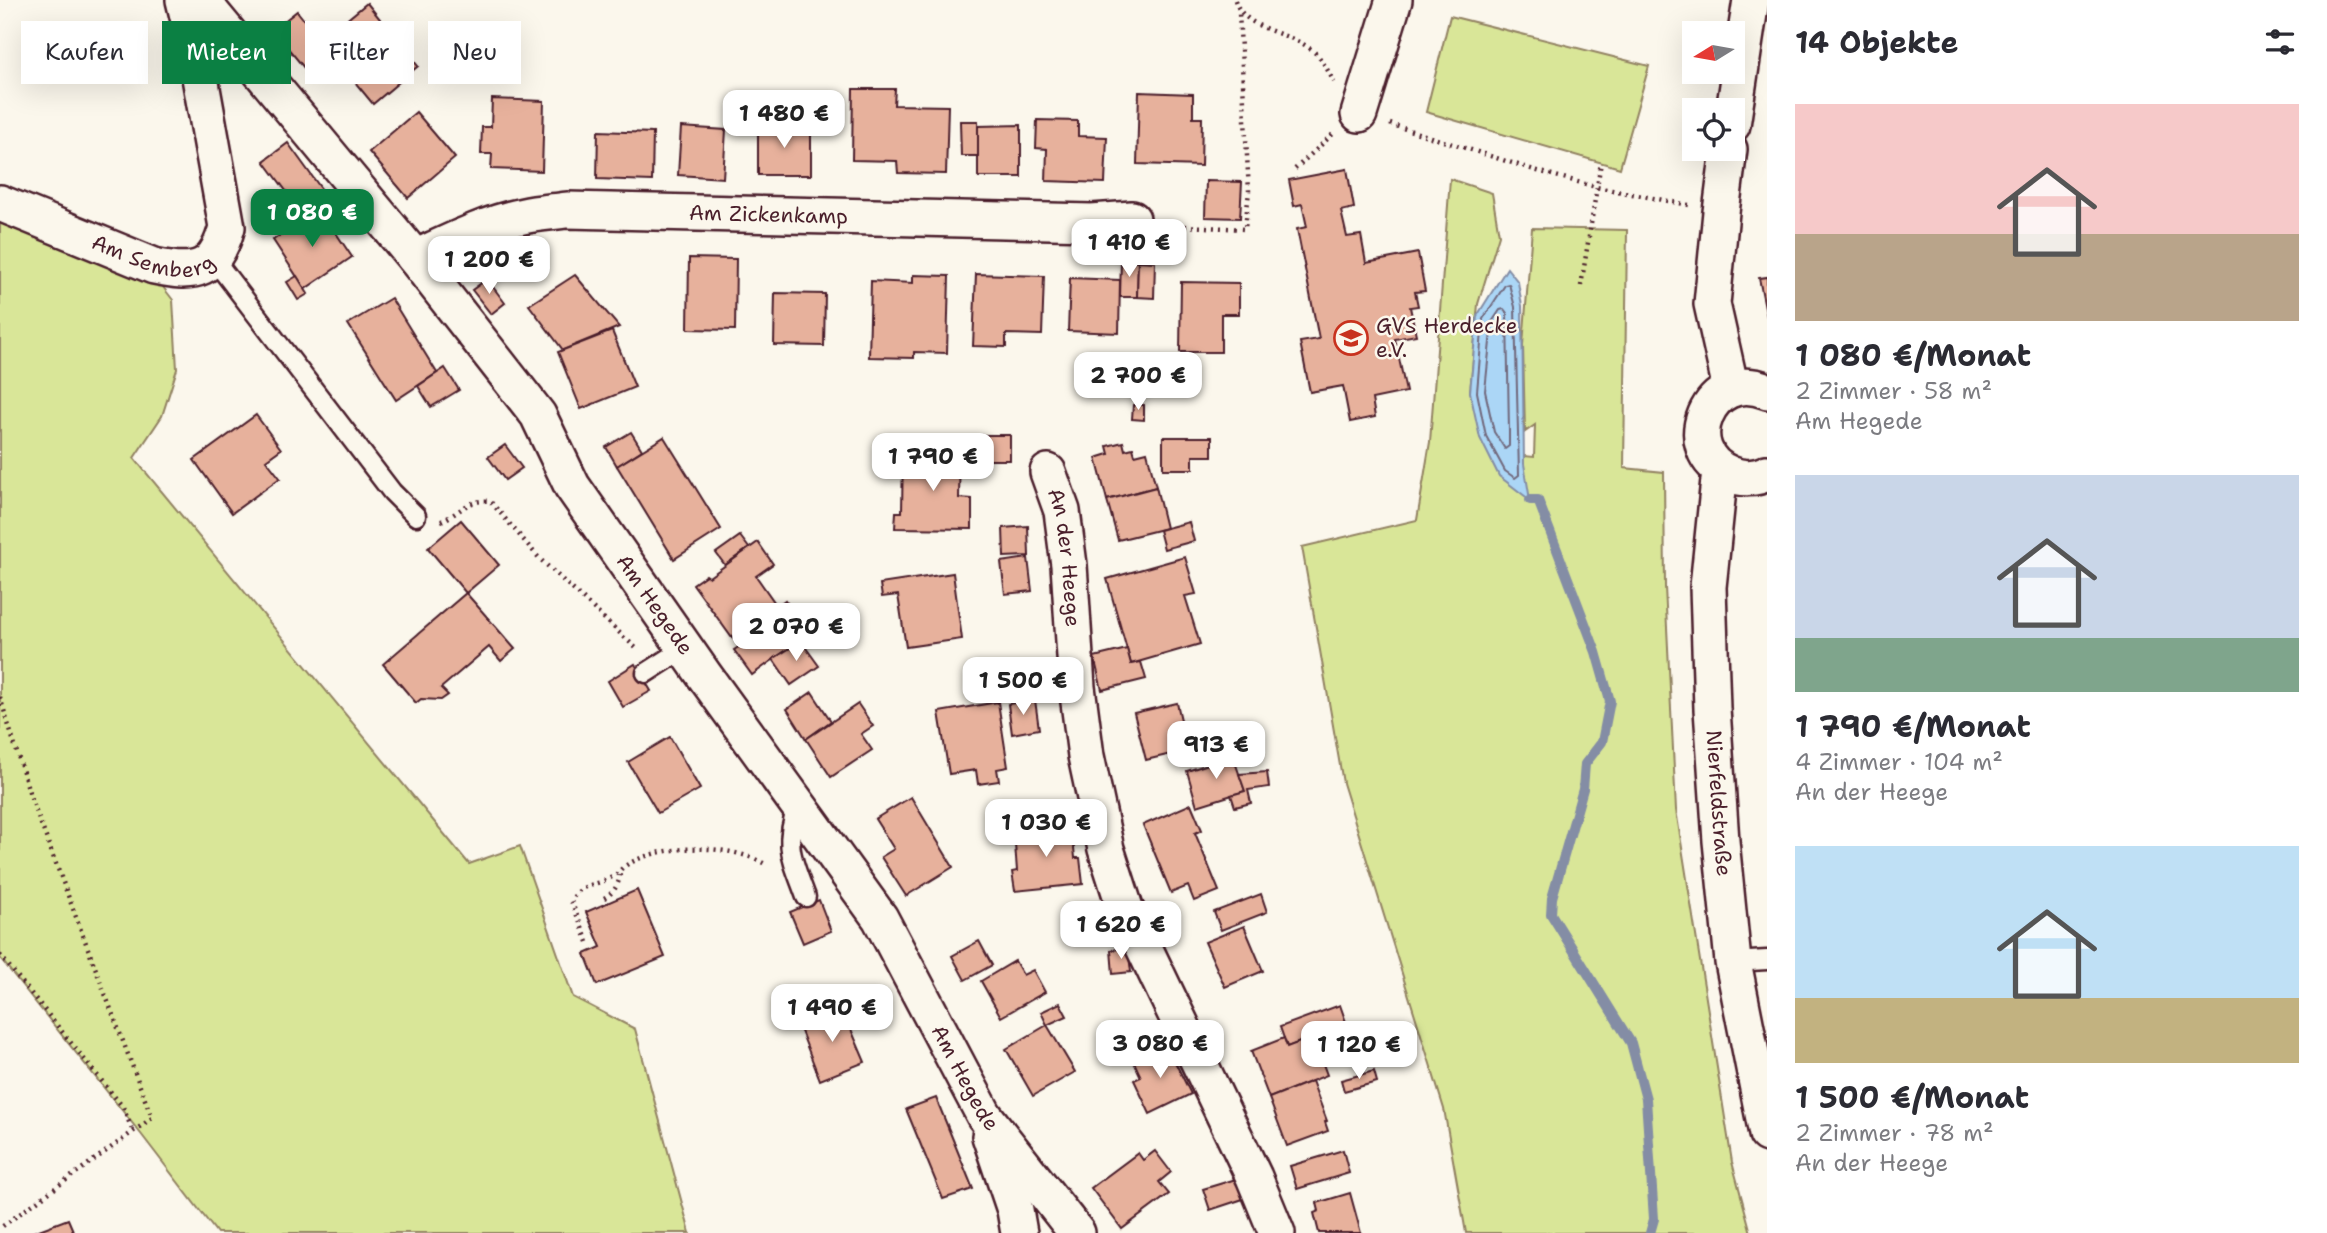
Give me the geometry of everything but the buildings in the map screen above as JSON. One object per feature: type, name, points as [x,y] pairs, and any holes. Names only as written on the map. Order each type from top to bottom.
[{"type":"street","name":"Am Semberg","points":[[0,203],[154,266],[176,271],[196,270],[213,258],[222,246],[228,227],[184,0]]},
{"type":"street","name":"Am Hegede","points":[[201,0],[415,258],[538,415],[572,486],[880,918],[984,1115],[1077,1233]]},
{"type":"street","points":[[1359,114],[1394,0]]},
{"type":"street","points":[[1736,98],[1750,0]]},
{"type":"street","points":[[1727,161],[1712,304],[1731,389]]},
{"type":"street","name":"Am Zickenkamp","points":[[415,258],[498,222],[567,210],[1092,222],[1132,219]]},
{"type":"street","points":[[1767,391],[1747,386],[1731,389],[1716,398],[1703,418],[1702,442],[1709,458],[1720,470],[1738,478],[1767,473]]},
{"type":"street","name":"Nierfeldstraße","points":[[1720,470],[1708,601],[1721,841],[1750,961],[1767,1135]]},
{"type":"street","name":"An der Heege","points":[[1048,472],[1062,511],[1069,565],[1077,687],[1086,756],[1106,849],[1125,908],[1254,1177],[1277,1233]]},
{"type":"street","points":[[984,1115],[1015,1210],[1019,1233]]},
{"type":"lane","points":[[213,258],[392,492],[416,516]]},
{"type":"lane","points":[[651,669],[685,648]]},
{"type":"lane","points":[[799,805],[791,825],[789,844],[806,897]]},
{"type":"path","points":[[1132,219],[1174,227],[1245,229],[1249,191],[1239,13],[1235,0]]},
{"type":"path","points":[[1239,13],[1315,51],[1344,103],[1359,114],[1596,187],[1721,212]]},
{"type":"path","points":[[1295,169],[1359,114]]},
{"type":"path","points":[[1581,286],[1601,162]]},
{"type":"path","points":[[416,516],[430,524],[445,520],[468,503],[490,501],[540,559],[651,669]]},
{"type":"path","points":[[0,696],[30,795],[152,1118],[0,1228]]},
{"type":"path","points":[[588,942],[571,901],[581,888],[612,878],[641,859],[672,851],[705,849],[727,851],[755,859],[777,871],[797,873]]},
{"type":"path","points":[[604,898],[620,880],[620,871]]},
{"type":"path","points":[[0,955],[123,1107],[133,1132]]},
{"type":"green space","points":[[1450,16],[1649,66],[1620,168],[1426,112]]},
{"type":"green space","points":[[1450,179],[1492,193],[1499,235],[1478,304],[1470,392],[1513,455],[1534,457],[1535,425],[1525,432],[1523,345],[1532,228],[1627,230],[1624,468],[1664,472],[1665,587],[1676,810],[1732,1162],[1751,1233],[1466,1233],[1444,1109],[1343,783],[1302,547],[1417,520],[1430,442]]},
{"type":"green space","points":[[0,196],[142,260],[173,300],[177,369],[162,416],[134,458],[469,864],[520,846],[573,997],[635,1029],[690,1233],[217,1233],[0,958]]},
{"type":"water","points":[[1507,268],[1518,282],[1522,306],[1524,464],[1530,500],[1499,476],[1480,438],[1470,392],[1477,316]]},
{"type":"waterway","points":[[1530,500],[1538,500],[1596,652],[1610,701],[1602,742],[1585,764],[1583,789],[1552,898],[1551,914],[1631,1043],[1646,1099],[1654,1219],[1650,1233]]},
{"type":"place","name":"GVS Herdecke e.V.","points":[[1351,338]]}]
